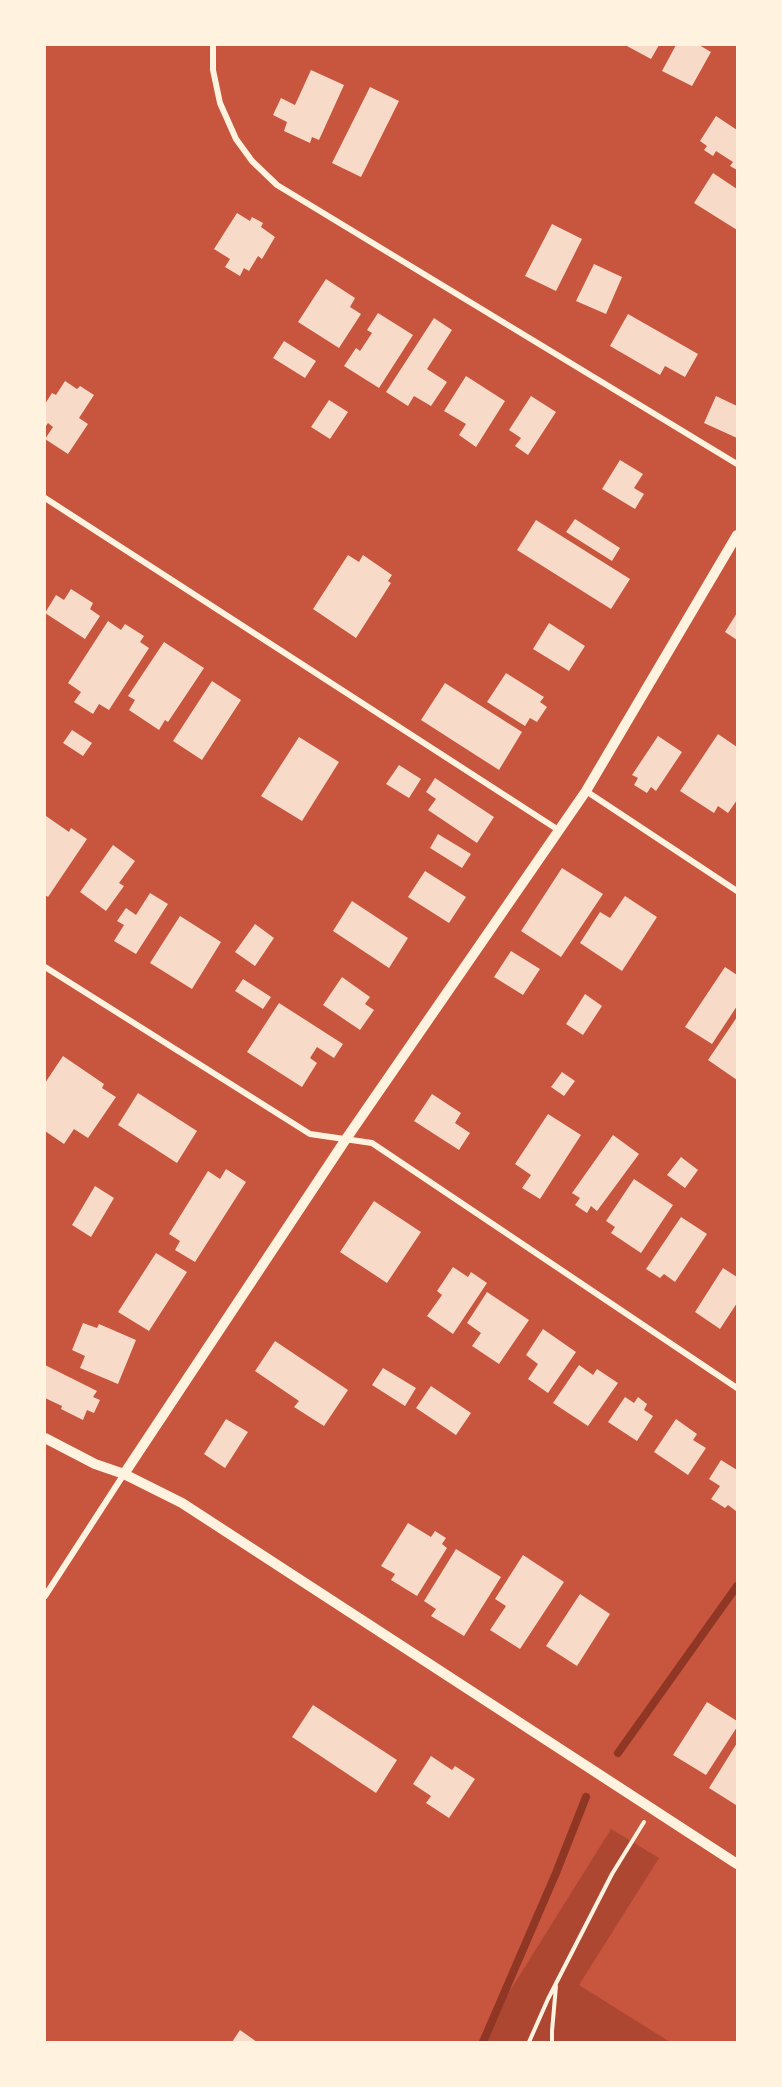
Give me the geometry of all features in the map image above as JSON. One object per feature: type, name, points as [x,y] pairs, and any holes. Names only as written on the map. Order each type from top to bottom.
[{"type":"street","points":[[213,45],[213,70],[220,103],[236,140],[252,161],[277,185],[737,464]]},
{"type":"street","points":[[45,498],[560,831]]},
{"type":"street","points":[[45,1596],[346,1139],[560,831],[737,535]]},
{"type":"street","points":[[586,791],[737,891]]},
{"type":"street","points":[[45,967],[310,1134],[372,1143],[737,1389]]},
{"type":"street","points":[[45,1438],[95,1464],[124,1474],[182,1503],[737,1864]]},
{"type":"path","points":[[529,2042],[612,1874],[652,1808]]},
{"type":"path","points":[[552,2042],[557,1982]]},
{"type":"shaded area","points":[[611,1829],[659,1858],[579,1985],[670,2042],[478,2042]]},
{"type":"building","points":[[625,45],[659,45],[651,59]]},
{"type":"building","points":[[676,45],[699,45],[711,52],[692,86],[662,71]]},
{"type":"building","points":[[311,70],[344,85],[319,140],[312,137],[310,143],[284,131],[287,122],[273,115],[281,98],[295,105]]},
{"type":"building","points":[[370,87],[399,101],[361,177],[332,163]]},
{"type":"building","points":[[716,116],[737,130],[737,170],[730,166],[733,162],[716,151],[713,156],[704,150],[707,146],[700,141]]},
{"type":"building","points":[[713,173],[737,189],[737,230],[694,203]]},
{"type":"building","points":[[237,213],[250,221],[252,217],[263,223],[261,227],[275,237],[262,259],[258,256],[249,271],[244,268],[240,276],[225,267],[230,259],[214,249]]},
{"type":"building","points":[[552,224],[582,239],[556,291],[525,276]]},
{"type":"building","points":[[594,264],[622,277],[606,314],[576,301]]},
{"type":"building","points":[[326,279],[355,298],[350,307],[361,314],[339,348],[298,322]]},
{"type":"building","points":[[378,313],[413,335],[379,388],[344,366],[356,348],[360,351],[372,333],[367,330]]},
{"type":"building","points":[[628,314],[698,354],[685,377],[665,366],[660,375],[610,346]]},
{"type":"building","points":[[434,318],[452,330],[427,369],[447,382],[431,406],[414,396],[408,406],[386,392]]},
{"type":"building","points":[[284,341],[316,361],[305,378],[273,358]]},
{"type":"building","points":[[466,376],[505,401],[476,447],[459,435],[466,424],[444,411]]},
{"type":"building","points":[[65,381],[77,389],[80,386],[94,395],[79,418],[88,424],[68,454],[45,439],[53,427],[48,423],[45,425],[45,404],[52,393],[56,395]]},
{"type":"building","points":[[531,396],[556,412],[528,455],[515,446],[521,438],[509,430]]},
{"type":"building","points":[[716,396],[737,406],[737,438],[704,423]]},
{"type":"building","points":[[329,400],[348,412],[330,439],[311,427]]},
{"type":"building","points":[[620,460],[643,474],[634,488],[644,494],[635,509],[602,489]]},
{"type":"building","points":[[575,519],[620,548],[612,561],[566,532]]},
{"type":"building","points":[[536,520],[630,579],[611,609],[517,550]]},
{"type":"building","points":[[348,555],[359,562],[363,555],[392,575],[388,581],[391,583],[356,638],[313,609]]},
{"type":"building","points":[[71,589],[93,603],[90,609],[100,616],[85,639],[45,613],[56,595],[64,600]]},
{"type":"building","points":[[737,613],[737,640],[725,632]]},
{"type":"building","points":[[108,621],[121,630],[125,624],[144,636],[140,642],[149,648],[109,710],[99,704],[93,714],[74,702],[81,692],[68,683]]},
{"type":"building","points":[[549,623],[585,646],[569,671],[533,649]]},
{"type":"building","points":[[164,642],[204,668],[168,722],[165,720],[159,730],[129,710],[135,700],[128,696]]},
{"type":"building","points":[[506,673],[544,697],[540,702],[547,707],[537,722],[530,718],[525,726],[487,702]]},
{"type":"building","points":[[212,681],[241,700],[202,760],[173,741]]},
{"type":"building","points":[[445,683],[522,732],[499,770],[421,720]]},
{"type":"building","points":[[72,730],[92,743],[83,756],[63,743]]},
{"type":"building","points":[[718,734],[737,747],[737,800],[728,813],[718,806],[714,813],[680,791]]},
{"type":"building","points":[[658,736],[682,752],[656,791],[651,787],[647,793],[634,785],[638,778],[632,775]]},
{"type":"building","points":[[299,737],[339,762],[302,821],[261,796]]},
{"type":"building","points":[[399,765],[421,779],[409,798],[386,784]]},
{"type":"building","points":[[435,778],[494,817],[477,843],[428,810],[436,799],[426,792]]},
{"type":"building","points":[[46,816],[69,832],[71,828],[87,839],[48,897],[45,895]]},
{"type":"building","points":[[438,834],[471,854],[462,868],[430,848]]},
{"type":"building","points":[[113,845],[135,861],[119,883],[124,886],[106,911],[80,892]]},
{"type":"building","points":[[562,868],[603,894],[561,957],[521,931]]},
{"type":"building","points":[[425,871],[466,897],[449,923],[408,897]]},
{"type":"building","points":[[150,893],[168,904],[136,954],[114,941],[124,925],[117,921],[126,908],[136,915]]},
{"type":"building","points":[[625,896],[657,917],[622,971],[580,943],[600,912],[610,918]]},
{"type":"building","points":[[352,901],[408,938],[389,968],[333,931]]},
{"type":"building","points":[[180,916],[221,942],[192,989],[150,963]]},
{"type":"building","points":[[255,924],[274,938],[255,966],[235,952]]},
{"type":"building","points":[[511,951],[540,969],[523,995],[494,977]]},
{"type":"building","points":[[725,967],[737,975],[737,1006],[712,1044],[685,1027]]},
{"type":"building","points":[[342,977],[370,997],[365,1004],[374,1010],[360,1030],[323,1005]]},
{"type":"building","points":[[243,979],[271,997],[263,1009],[235,991]]},
{"type":"building","points":[[585,994],[602,1006],[583,1035],[566,1024]]},
{"type":"building","points":[[279,1003],[343,1044],[334,1058],[317,1047],[310,1058],[317,1063],[302,1087],[247,1052]]},
{"type":"building","points":[[737,1017],[737,1080],[708,1060]]},
{"type":"building","points":[[63,1056],[104,1084],[102,1088],[116,1097],[88,1138],[74,1129],[64,1144],[45,1131],[45,1083]]},
{"type":"building","points":[[562,1072],[575,1081],[564,1096],[551,1087]]},
{"type":"building","points":[[138,1093],[197,1131],[177,1163],[118,1125]]},
{"type":"building","points":[[432,1094],[461,1113],[455,1123],[470,1133],[459,1150],[414,1121]]},
{"type":"building","points":[[548,1114],[581,1135],[540,1199],[522,1188],[531,1175],[515,1164]]},
{"type":"building","points":[[613,1135],[639,1154],[597,1211],[591,1206],[587,1213],[575,1205],[580,1198],[572,1193]]},
{"type":"building","points":[[681,1157],[698,1170],[685,1188],[667,1175]]},
{"type":"building","points":[[226,1169],[246,1182],[195,1262],[175,1250],[180,1241],[169,1234],[208,1171],[220,1179]]},
{"type":"building","points":[[634,1179],[673,1205],[641,1253],[611,1233],[615,1227],[606,1221]]},
{"type":"building","points":[[95,1186],[114,1198],[91,1237],[72,1225]]},
{"type":"building","points":[[374,1201],[421,1232],[387,1283],[340,1252]]},
{"type":"building","points":[[681,1217],[707,1234],[675,1282],[664,1274],[660,1278],[646,1269]]},
{"type":"building","points":[[156,1253],[187,1272],[149,1331],[118,1312]]},
{"type":"building","points":[[453,1267],[468,1277],[471,1272],[487,1283],[453,1334],[427,1316],[442,1295],[437,1291]]},
{"type":"building","points":[[723,1268],[737,1277],[737,1303],[720,1329],[695,1312]]},
{"type":"building","points":[[487,1292],[529,1320],[499,1364],[472,1346],[481,1333],[467,1323]]},
{"type":"building","points":[[83,1323],[97,1328],[99,1324],[136,1340],[118,1384],[80,1368],[85,1356],[72,1350]]},
{"type":"building","points":[[543,1329],[576,1352],[548,1393],[528,1379],[538,1364],[526,1355]]},
{"type":"building","points":[[275,1341],[348,1390],[324,1426],[294,1407],[299,1401],[255,1371]]},
{"type":"building","points":[[45,1365],[97,1391],[93,1397],[100,1400],[94,1413],[87,1410],[83,1420],[45,1398]]},
{"type":"building","points":[[579,1365],[593,1375],[597,1369],[618,1383],[588,1426],[553,1403]]},
{"type":"building","points":[[383,1368],[416,1388],[405,1406],[372,1385]]},
{"type":"building","points":[[431,1386],[471,1413],[456,1435],[416,1408]]},
{"type":"building","points":[[625,1397],[634,1403],[638,1397],[647,1404],[644,1410],[653,1416],[637,1441],[608,1422]]},
{"type":"building","points":[[226,1419],[248,1432],[225,1468],[204,1454]]},
{"type":"building","points":[[676,1419],[697,1434],[693,1440],[706,1448],[688,1475],[654,1452]]},
{"type":"building","points":[[721,1460],[737,1470],[736,1511],[728,1505],[725,1508],[711,1499],[720,1486],[709,1479]]},
{"type":"building","points":[[408,1523],[431,1537],[435,1531],[446,1538],[442,1544],[447,1548],[417,1596],[391,1580],[395,1574],[381,1566]]},
{"type":"building","points":[[456,1549],[501,1577],[464,1636],[431,1616],[436,1609],[424,1601]]},
{"type":"building","points":[[523,1555],[564,1582],[520,1649],[490,1630],[506,1606],[495,1599]]},
{"type":"building","points":[[580,1594],[610,1614],[577,1666],[546,1646]]},
{"type":"building","points":[[707,1702],[737,1721],[737,1727],[706,1775],[673,1755]]},
{"type":"building","points":[[313,1705],[397,1760],[376,1793],[292,1737]]},
{"type":"building","points":[[737,1743],[737,1803],[736,1805],[709,1788]]},
{"type":"building","points":[[431,1756],[452,1770],[455,1766],[475,1779],[449,1818],[426,1803],[431,1796],[413,1784]]},
{"type":"building","points":[[240,2030],[257,2042],[232,2042]]},
{"type":"waterway","points":[[618,1753],[737,1586]]},
{"type":"waterway","points":[[483,2042],[586,1797]]}]
